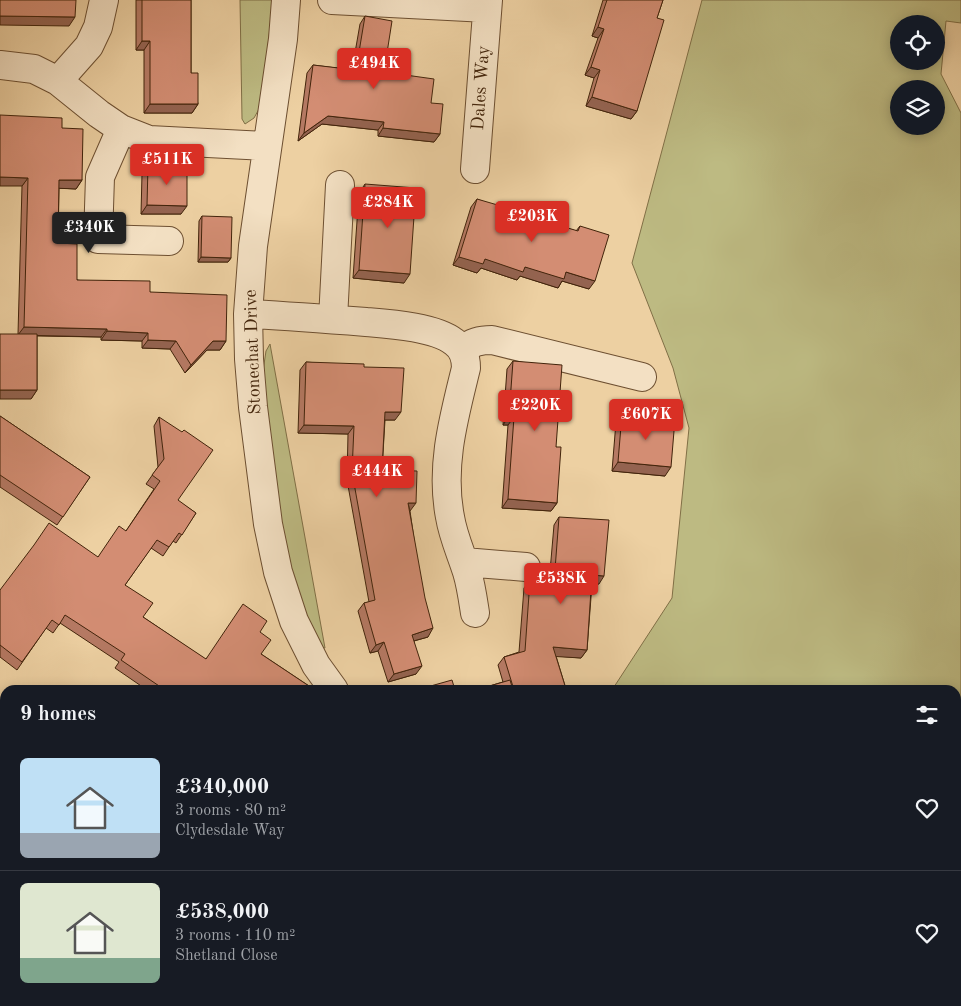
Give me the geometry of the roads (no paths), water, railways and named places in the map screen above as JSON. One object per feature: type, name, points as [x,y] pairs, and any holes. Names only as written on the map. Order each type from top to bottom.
[{"type":"street","points":[[58,81],[89,46],[98,26],[104,0]]},
{"type":"street","name":"Stonechat Drive","points":[[286,0],[283,39],[253,246],[248,314],[249,359],[253,407],[268,524],[278,572],[294,621],[316,665],[330,685]]},
{"type":"street","name":"Dales Way","points":[[332,0],[487,4],[475,169]]},
{"type":"street","points":[[0,65],[34,69],[58,81],[99,114],[122,129],[149,140],[267,146]]},
{"type":"street","points":[[122,129],[100,177],[98,239],[169,241]]},
{"type":"street","points":[[333,319],[340,185]]},
{"type":"street","points":[[248,314],[385,323],[439,333],[454,342],[462,350],[466,359],[466,368],[450,440],[446,478],[450,516],[464,562],[475,613]]},
{"type":"street","points":[[462,350],[475,342],[492,340],[642,376]]},
{"type":"street","points":[[464,562],[526,567]]}]
